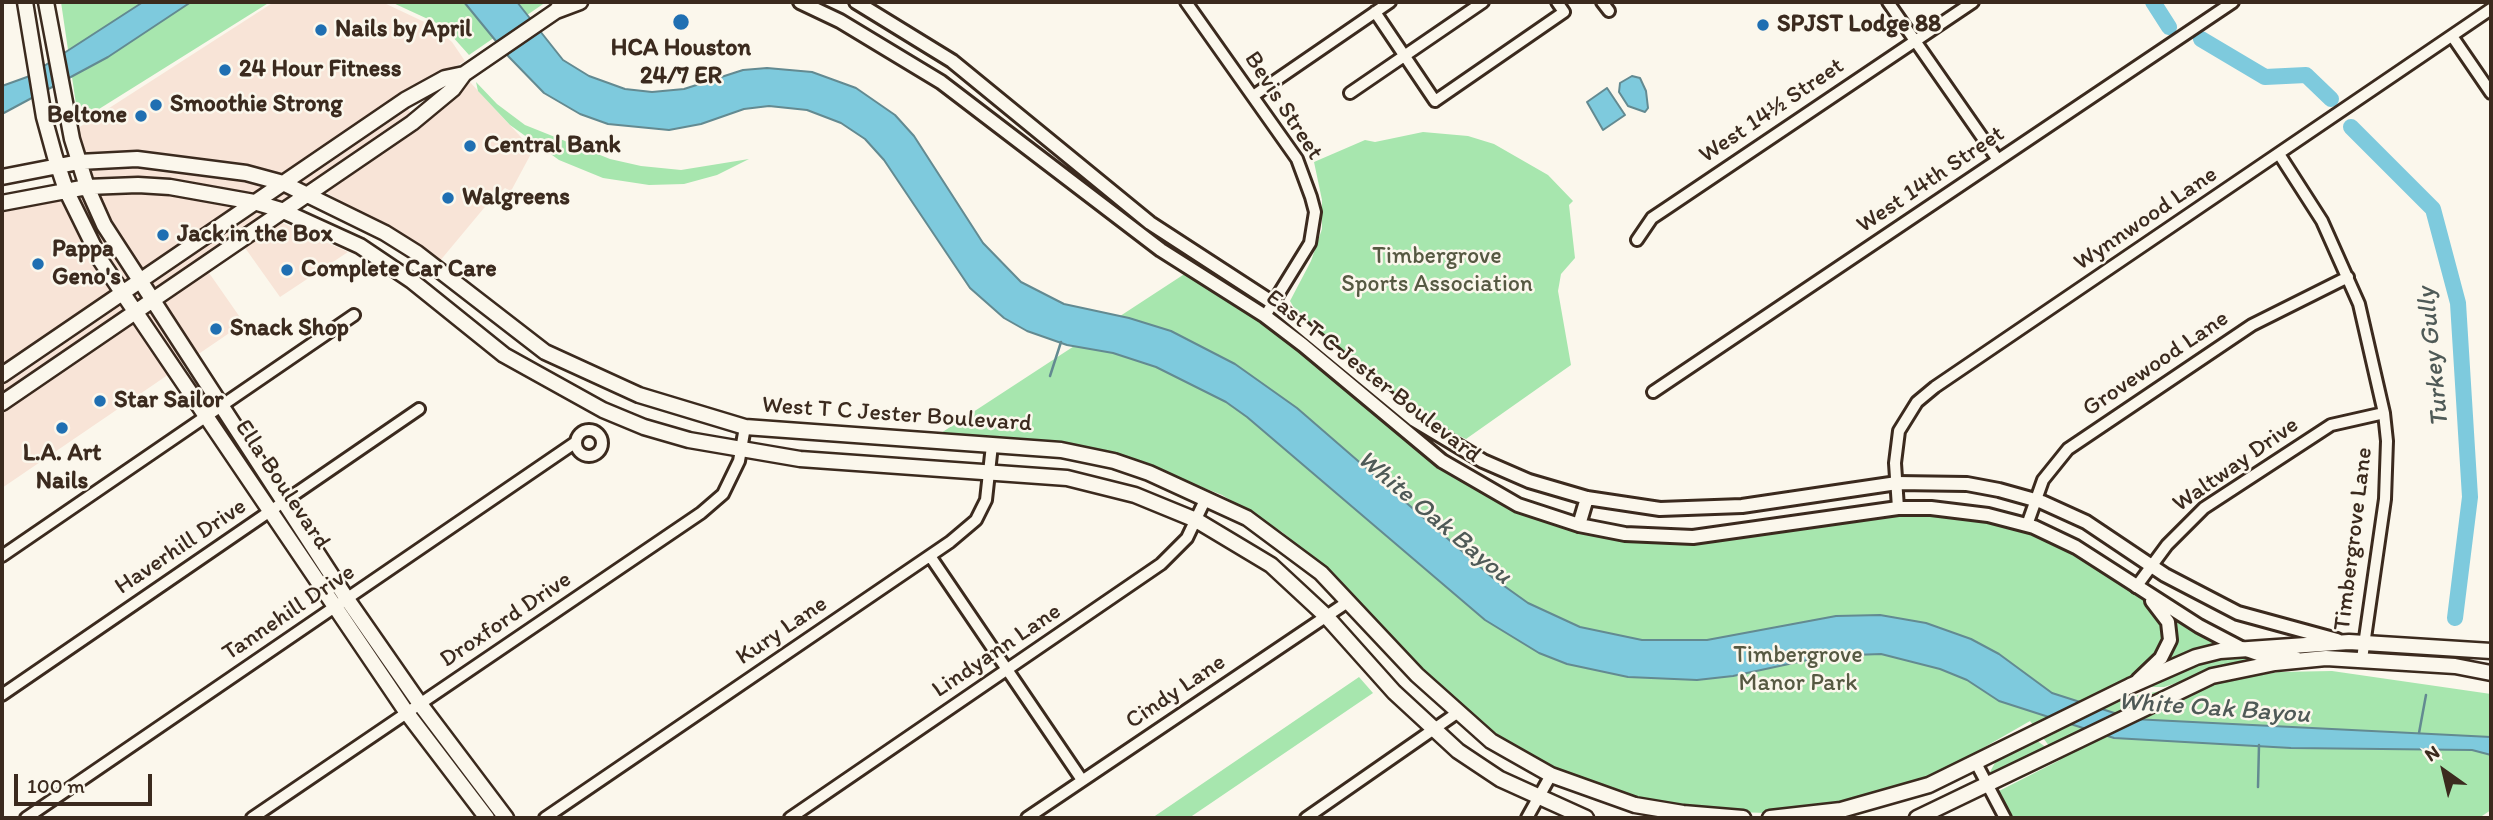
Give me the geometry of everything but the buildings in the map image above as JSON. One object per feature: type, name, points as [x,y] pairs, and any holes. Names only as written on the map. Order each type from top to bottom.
[{"type":"main road","name":"Ella Boulevard","points":[[25,2],[44,117],[66,190],[101,261],[133,312],[214,411]]},
{"type":"main road","name":"Ella Boulevard","points":[[46,2],[64,108],[87,187],[104,225],[151,300],[214,411],[341,603],[407,713],[487,818]]},
{"type":"main road","points":[[2,402],[412,123],[453,89],[464,74],[557,9],[580,2]]},
{"type":"main road","points":[[2,375],[405,100],[445,78],[464,74]]},
{"type":"main road","name":"West T C Jester Boulevard","points":[[2,177],[79,162],[137,159],[214,167],[283,183],[385,233],[427,260],[545,352],[639,395],[745,427],[1061,450],[1114,461],[1149,472],[1247,518],[1321,573],[1457,713],[1491,741],[1551,775],[1635,805],[1682,816],[1743,818]]},
{"type":"main road","points":[[170,187],[173,163]]},
{"type":"main road","name":"West T C Jester Boulevard","points":[[2,203],[87,187],[170,187],[254,202],[281,210],[360,246],[412,281],[503,355],[603,410],[644,427],[741,450],[800,459],[1067,478],[1101,485],[1196,520],[1271,565],[1326,616],[1433,731],[1500,779],[1586,818]]},
{"type":"main road","points":[[412,281],[427,260]]},
{"type":"main road","points":[[571,392],[585,372]]},
{"type":"main road","name":"Ella Boulevard","points":[[341,603],[506,818]]},
{"type":"main road","points":[[1770,818],[1812,817],[1900,796],[1976,763],[2130,686],[2196,657],[2241,648],[2356,642],[2491,651]]},
{"type":"main road","points":[[1917,818],[1988,786],[2179,689],[2212,676],[2303,659],[2362,659],[2455,666],[2491,673]]},
{"type":"street","name":"East T C Jester Boulevard","points":[[800,2],[840,21],[911,62],[973,105],[1161,250],[1265,316],[1441,461],[1518,505],[1579,525],[1625,534],[1693,537],[1898,508],[1965,510],[2027,525],[2076,547],[2199,626],[2241,648],[2261,655],[2303,659]]},
{"type":"street","name":"Bevis Street","points":[[1186,2],[1297,159],[1308,184],[1314,212],[1310,243],[1265,316]]},
{"type":"street","points":[[1253,96],[1390,2]]},
{"type":"street","points":[[1350,93],[1483,2]]},
{"type":"street","points":[[1375,12],[1435,101],[1564,12],[1556,2]]},
{"type":"street","points":[[1888,2],[1998,160]]},
{"type":"street","name":"West 14½ Street","points":[[1637,240],[1660,213],[1973,2]]},
{"type":"street","name":"West 14th Street","points":[[1653,392],[2233,2]]},
{"type":"street","name":"East T C Jester Boulevard","points":[[857,3],[923,41],[987,87],[1150,223],[1273,303],[1437,437],[1529,481],[1587,498],[1633,507],[1713,509],[1896,483],[1967,484],[2034,500],[2086,522],[2208,600],[2238,613],[2310,634],[2356,642]]},
{"type":"street","points":[[840,21],[857,3]]},
{"type":"street","name":"Wynnwood Lane","points":[[1898,508],[1896,444],[1899,431],[1905,418],[1926,394],[2491,9]]},
{"type":"street","points":[[2452,36],[2491,93]]},
{"type":"street","points":[[973,105],[987,87]]},
{"type":"street","name":"Timbergrove Lane","points":[[2279,154],[2322,221],[2359,304],[2384,413],[2387,441],[2385,499],[2356,642],[2362,659]]},
{"type":"street","points":[[1112,214],[1122,201]]},
{"type":"street","name":"Grovewood Lane","points":[[2027,525],[2043,480],[2068,449],[2252,325],[2348,277]]},
{"type":"street","points":[[2,556],[354,315]]},
{"type":"street","name":"Haverhill Drive","points":[[2,695],[419,409]]},
{"type":"street","name":"Waltway Drive","points":[[2136,587],[2185,525],[2204,508],[2331,425],[2384,413]]},
{"type":"street","name":"Droxford Drive","points":[[252,818],[701,513],[723,494],[739,461],[745,427]]},
{"type":"street","name":"Tannehill Drive","points":[[26,818],[576,442]]},
{"type":"street","name":"Kury Lane","points":[[545,818],[930,556],[976,520],[986,500],[992,445]]},
{"type":"street","name":"Lindyann Lane","points":[[790,818],[1161,564],[1182,544],[1206,498]]},
{"type":"street","points":[[1579,525],[1587,498]]},
{"type":"street","points":[[930,556],[1082,780]]},
{"type":"street","points":[[2130,686],[2157,663],[2170,640],[2168,622],[2159,607],[2136,587]]},
{"type":"street","name":"Cindy Lane","points":[[1027,818],[1349,601]]},
{"type":"street","points":[[1306,818],[1457,713]]},
{"type":"street","points":[[1976,763],[2005,818]]},
{"type":"street","points":[[1527,818],[1551,775]]},
{"type":"shaded area","points":[[274,2],[382,2],[435,27],[452,42],[465,61],[400,99],[419,123],[469,81],[533,150],[511,191],[505,188],[484,208],[439,262],[324,191],[278,221],[348,252],[280,297],[243,245],[207,270],[244,323],[2,488],[2,209],[94,189],[75,130]]},
{"type":"green space","points":[[61,2],[270,2],[83,119],[78,118]]},
{"type":"green space","points":[[391,2],[546,2],[469,55],[443,26]]},
{"type":"green space","points":[[476,82],[497,104],[525,125],[610,159],[641,166],[681,170],[749,159],[717,175],[684,184],[649,185],[603,178],[559,160],[510,125],[478,91]]},
{"type":"green space","name":"Timbergrove Sports Association","points":[[1423,132],[1468,136],[1494,144],[1548,175],[1573,201],[1569,205],[1575,258],[1561,274],[1558,291],[1571,365],[1466,439],[1446,430],[1396,396],[1296,311],[1290,301],[1311,261],[1322,229],[1322,200],[1314,162],[1365,140],[1375,142]]},
{"type":"green space","name":"Timbergrove Manor Park","points":[[1186,273],[1292,343],[1411,445],[1466,483],[1497,500],[1620,538],[1895,514],[1945,513],[2015,526],[2050,539],[2096,564],[2155,607],[2164,624],[2164,648],[2140,673],[2127,678],[2131,696],[2279,672],[2332,671],[2491,694],[2491,810],[2479,818],[2013,818],[1997,792],[2060,760],[2030,721],[1929,779],[1850,804],[1766,813],[1707,811],[1643,800],[1562,772],[1515,747],[1453,702],[1407,656],[1341,581],[1282,532],[1222,495],[1138,462],[1073,446],[941,433]]},
{"type":"green space","points":[[2174,620],[2218,645],[2168,659],[2174,634]]},
{"type":"green space","points":[[2236,653],[2253,659],[2164,687],[2150,687],[2179,671]]},
{"type":"green space","points":[[1359,677],[1373,693],[1189,818],[1152,818]]},
{"type":"green space","points":[[2036,740],[2047,748],[1996,773],[1990,772],[1998,757]]},
{"type":"water","points":[[143,2],[191,2],[108,57],[2,114],[2,86],[27,77]]},
{"type":"water","points":[[464,2],[517,2],[563,60],[589,76],[625,89],[652,92],[684,89],[743,70],[767,68],[812,72],[856,88],[895,115],[914,136],[983,243],[1021,282],[1064,304],[1129,318],[1171,331],[1235,364],[1297,408],[1493,578],[1528,603],[1580,627],[1642,640],[1707,640],[1836,616],[1880,615],[1926,623],[1971,639],[1999,654],[2052,693],[2133,719],[2491,737],[2491,755],[2472,750],[2291,748],[2114,738],[1999,701],[1967,680],[1940,669],[1881,654],[1826,656],[1733,676],[1697,680],[1628,677],[1567,664],[1539,653],[1485,620],[1226,402],[1156,367],[1113,353],[1067,345],[1027,331],[1004,318],[970,288],[884,160],[865,139],[841,123],[807,110],[769,106],[744,109],[701,124],[669,130],[608,124],[580,114],[544,93],[509,57]]},
{"type":"water","points":[[1632,76],[1640,78],[1646,91],[1648,108],[1645,112],[1628,106],[1619,92],[1620,83]]},
{"type":"water","points":[[1607,88],[1625,115],[1603,130],[1587,102]]},
{"type":"waterway","name":"Turkey Gully","points":[[2153,2],[2169,27]]},
{"type":"waterway","name":"Turkey Gully","points":[[2201,39],[2265,77],[2306,75],[2331,99]]},
{"type":"waterway","name":"Turkey Gully","points":[[2351,127],[2433,209],[2458,303],[2470,497],[2455,618]]},
{"type":"waterway","points":[[1050,376],[1061,342]]},
{"type":"waterway","points":[[2419,733],[2426,695]]},
{"type":"waterway","points":[[2258,787],[2259,745]]},
{"type":"place","name":"HCA Houston 24/7 ER","points":[[681,22]]},
{"type":"place","name":"SPJST Lodge 88","points":[[1763,25]]},
{"type":"place","name":"Nails by April","points":[[321,30]]},
{"type":"place","name":"24 Hour Fitness","points":[[225,70]]},
{"type":"place","name":"Smoothie Strong","points":[[156,105]]},
{"type":"place","name":"Beltone","points":[[141,116]]},
{"type":"place","name":"Central Bank","points":[[470,146]]},
{"type":"place","name":"Walgreens","points":[[448,198]]},
{"type":"place","name":"Jack in the Box","points":[[163,235]]},
{"type":"place","name":"Pappa Geno's","points":[[38,264]]},
{"type":"place","name":"Complete Car Care","points":[[287,270]]},
{"type":"place","name":"Snack Shop","points":[[216,329]]},
{"type":"place","name":"Star Sailor","points":[[100,401]]},
{"type":"place","name":"L.A. Art Nails","points":[[62,428]]},
{"type":"water label","name":"White Oak Bayou","points":[[1434,518]]},
{"type":"water label","name":"White Oak Bayou","points":[[2214,709]]}]
